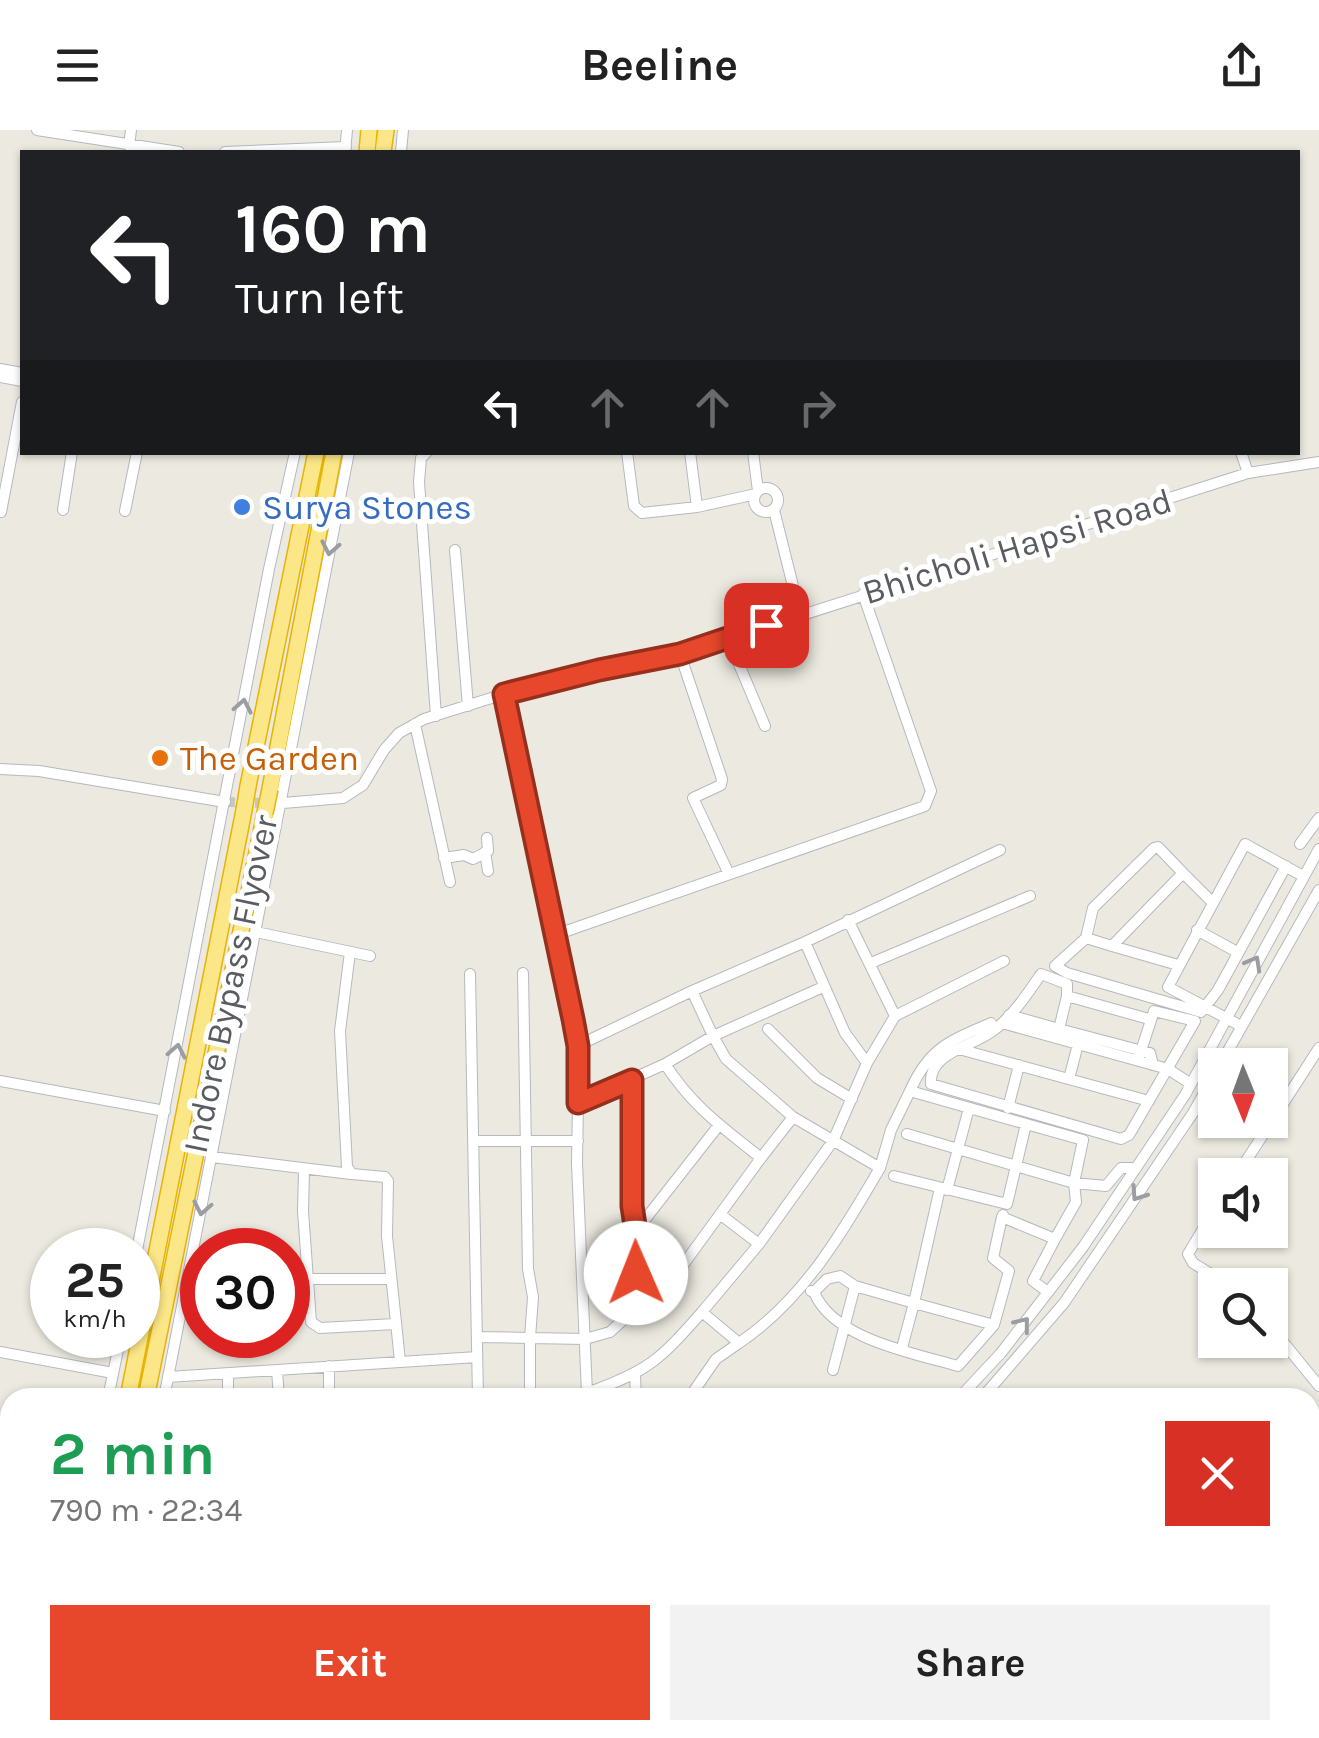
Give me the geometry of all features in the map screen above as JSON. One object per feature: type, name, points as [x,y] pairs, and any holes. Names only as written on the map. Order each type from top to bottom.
[{"type":"highway","name":"Indore Bypass Flyover","points":[[130,1388],[315,455]]},
{"type":"highway","name":"Indore Bypass Flyover","points":[[148,1388],[268,801],[333,456]]},
{"type":"street","points":[[36,130],[162,150]]},
{"type":"street","points":[[129,146],[131,130]]},
{"type":"street","points":[[346,150],[347,130]]},
{"type":"street","points":[[1,512],[20,412]]},
{"type":"street","points":[[63,510],[72,455]]},
{"type":"street","points":[[125,510],[136,455]]},
{"type":"street","points":[[142,1228],[294,455]]},
{"type":"street","points":[[166,1388],[348,455]]},
{"type":"street","points":[[424,455],[419,482],[436,716]]},
{"type":"street","points":[[628,455],[637,512],[697,507],[757,492],[769,488],[776,493],[778,504],[774,510],[762,512],[756,508],[757,492],[753,455]]},
{"type":"street","points":[[690,455],[697,507]]},
{"type":"street","points":[[1241,455],[1248,474]]},
{"type":"street","name":"Bhicholi Hapsi Road","points":[[283,803],[343,798],[363,785],[384,750],[400,733],[436,716],[504,694],[680,654],[1248,474],[1319,462]]},
{"type":"street","points":[[774,510],[800,614]]},
{"type":"street","points":[[455,550],[468,706]]},
{"type":"street","points":[[555,935],[925,806],[931,791],[864,594]]},
{"type":"street","points":[[728,638],[765,726]]},
{"type":"street","points":[[680,654],[722,779],[721,786],[693,798],[728,872]]},
{"type":"street","points":[[504,694],[578,1046],[587,1388]]},
{"type":"street","points":[[414,724],[450,882]]},
{"type":"street","points":[[0,769],[39,771],[225,802]]},
{"type":"street","points":[[1300,844],[1319,818]]},
{"type":"street","points":[[444,858],[464,855],[473,859],[488,851],[486,838]]},
{"type":"street","points":[[1241,1026],[1168,988],[1245,844],[1303,876]]},
{"type":"street","points":[[1212,902],[1155,847],[1093,908],[1086,938],[1055,963],[1058,970],[1201,1012],[1218,990],[1286,866]]},
{"type":"street","points":[[967,1388],[1048,1292],[1191,1084],[1319,849]]},
{"type":"street","points":[[578,1046],[1000,850]]},
{"type":"street","points":[[485,852],[488,870]]},
{"type":"street","points":[[1112,946],[1183,873]]},
{"type":"street","points":[[1229,1048],[1319,890]]},
{"type":"street","points":[[871,964],[1030,896]]},
{"type":"street","points":[[848,920],[895,1016]]},
{"type":"street","points":[[1197,930],[1237,952]]},
{"type":"street","points":[[256,932],[370,956]]},
{"type":"street","points":[[1086,938],[1178,965]]},
{"type":"street","points":[[805,942],[845,1032],[867,1064]]},
{"type":"street","points":[[350,952],[340,1031],[348,1167],[352,1174]]},
{"type":"street","points":[[605,1388],[635,1376],[659,1358],[760,1244],[833,1141],[867,1064],[895,1016],[1004,960]]},
{"type":"street","points":[[470,974],[478,1388]]},
{"type":"street","points":[[523,974],[524,1139],[532,1297],[530,1388]]},
{"type":"street","points":[[1058,1029],[1068,984],[1041,974],[988,1034],[940,1061],[930,1076],[931,1084],[1121,1139],[1129,1134],[1196,1021],[1158,1010],[1149,1018],[1139,1055]]},
{"type":"street","points":[[578,1103],[823,987]]},
{"type":"street","points":[[692,991],[726,1059],[792,1117],[880,1168]]},
{"type":"street","points":[[1067,996],[1149,1018]]},
{"type":"street","points":[[696,1388],[716,1360],[763,1326],[839,1238],[880,1168],[892,1130],[931,1054],[952,1040],[1001,1020],[1058,1029],[1139,1055],[1191,1084]]},
{"type":"street","points":[[1001,1020],[1078,1044],[1139,1055]]},
{"type":"street","points":[[768,1029],[817,1078],[852,1099]]},
{"type":"street","points":[[1069,1079],[1078,1044]]},
{"type":"street","points":[[1249,1158],[1319,1048]]},
{"type":"street","points":[[959,1049],[1149,1101]]},
{"type":"street","points":[[665,1064],[685,1094],[761,1158]]},
{"type":"street","points":[[1008,1108],[1019,1065]]},
{"type":"street","points":[[632,1080],[632,1206],[640,1306]]},
{"type":"street","points":[[0,1082],[165,1110]]},
{"type":"street","points":[[910,1091],[1083,1140],[1074,1183],[1076,1202],[1033,1281],[1048,1292]]},
{"type":"street","points":[[991,1388],[1064,1303],[1198,1105]]},
{"type":"street","points":[[902,1348],[969,1108]]},
{"type":"street","points":[[477,1338],[585,1340],[610,1332],[682,1265],[792,1117]]},
{"type":"street","points":[[801,1286],[814,1292],[846,1330],[958,1366],[994,1325],[1010,1271],[993,1258],[1026,1124]]},
{"type":"street","points":[[636,1232],[719,1125]]},
{"type":"street","points":[[907,1134],[1074,1183],[1106,1186],[1121,1168],[1136,1168]]},
{"type":"street","points":[[474,1141],[578,1141]]},
{"type":"street","points":[[212,1157],[304,1171],[385,1177],[390,1279],[400,1361]]},
{"type":"street","points":[[304,1171],[304,1228]]},
{"type":"street","points":[[894,1176],[1007,1204]]},
{"type":"street","points":[[721,1215],[760,1244]]},
{"type":"street","points":[[1002,1217],[1056,1240]]},
{"type":"street","points":[[1198,1237],[1188,1254],[1200,1268]]},
{"type":"street","points":[[814,1292],[827,1279],[840,1276],[855,1286],[994,1325]]},
{"type":"street","points":[[310,1279],[390,1279]]},
{"type":"street","points":[[833,1370],[855,1286]]},
{"type":"street","points":[[310,1300],[314,1326],[395,1324]]},
{"type":"street","points":[[702,1312],[739,1342]]},
{"type":"street","points":[[1288,1348],[1319,1386]]},
{"type":"street","points":[[0,1352],[113,1373]]},
{"type":"street","points":[[168,1377],[477,1357]]},
{"type":"street","points":[[110,1388],[116,1358]]},
{"type":"street","points":[[329,1366],[329,1388]]},
{"type":"street","points":[[277,1370],[278,1388]]},
{"type":"street","points":[[228,1375],[228,1388]]},
{"type":"street","points":[[635,1376],[636,1388]]},
{"type":"tunnel","points":[[225,802],[272,803]]},
{"type":"place","name":"Surya Stones","points":[[242,507]]},
{"type":"place","name":"The Garden","points":[[160,758]]},
{"type":"route","points":[[636,1273],[632,1080],[578,1103],[578,1046],[504,694],[680,654],[766,625]]}]
